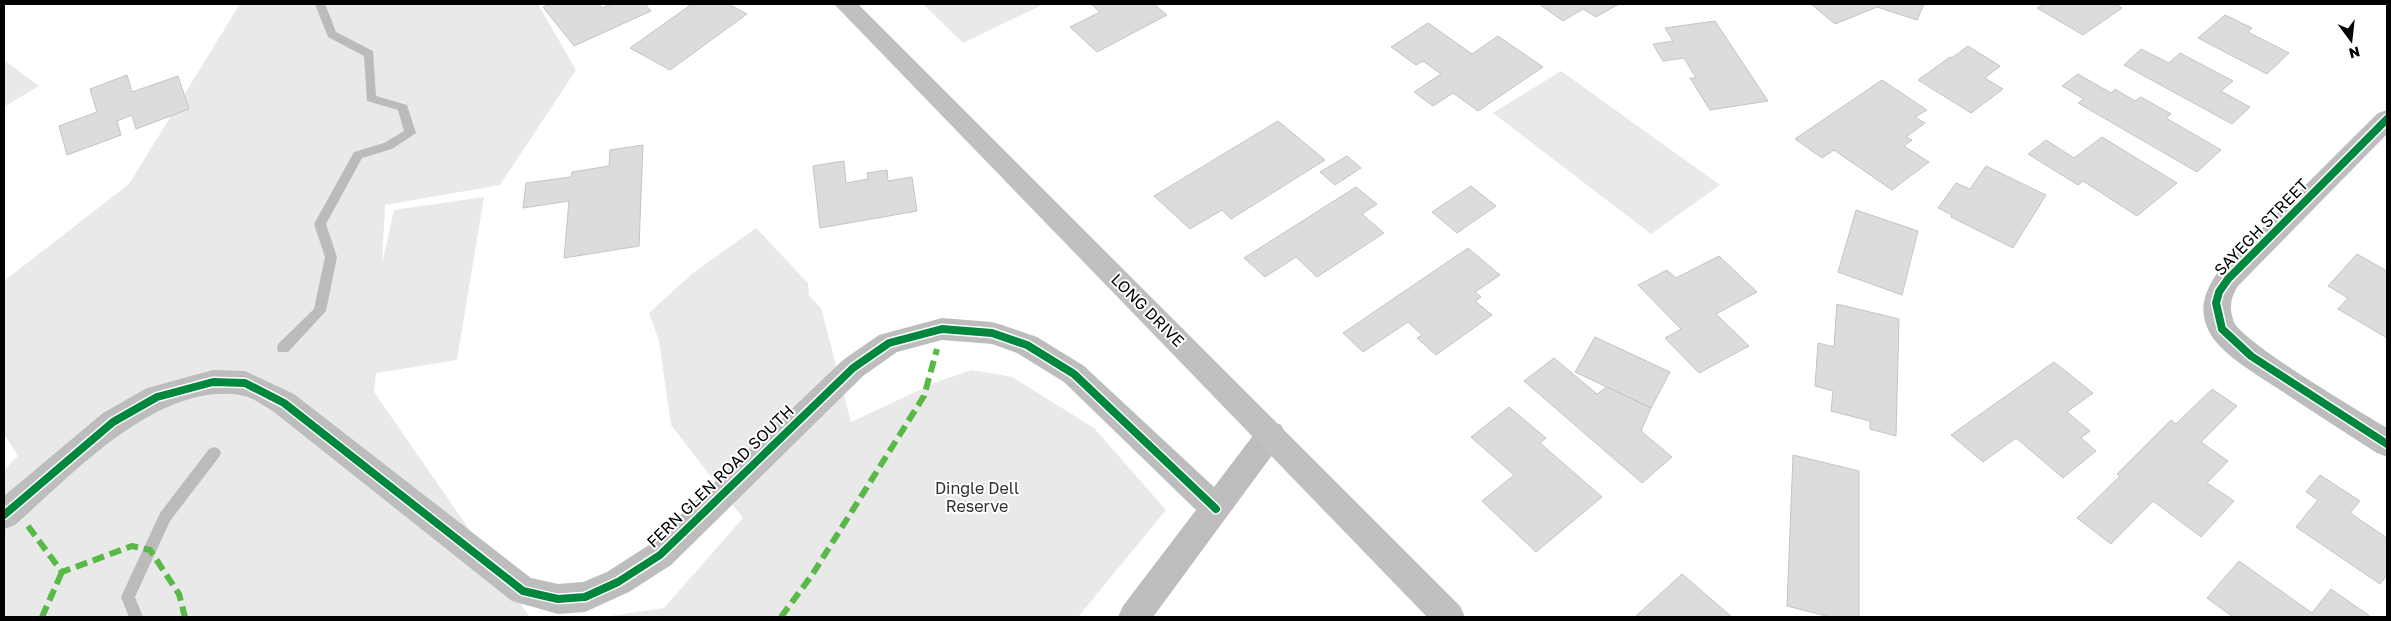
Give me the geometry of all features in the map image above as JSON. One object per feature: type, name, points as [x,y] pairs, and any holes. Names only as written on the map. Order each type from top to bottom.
[{"type":"street","name":"LONG DRIVE","points":[[845,4],[1271,434],[1449,617]]},
{"type":"street","name":"SAYEGH STREET","points":[[2387,119],[2228,279],[2219,292],[2216,303],[2222,329],[2251,356],[2387,444]]},
{"type":"street","name":"FERN GLEN ROAD SOUTH","points":[[4,514],[113,422],[157,397],[214,382],[246,383],[284,403],[523,590],[558,599],[585,597],[618,582],[660,555],[853,368],[889,343],[942,329],[992,333],[1027,345],[1074,374],[1216,509]]},
{"type":"street","points":[[1134,617],[1271,434]]},
{"type":"green space","points":[[240,4],[538,4],[576,70],[500,185],[385,205],[382,264],[394,210],[484,197],[457,360],[376,373],[374,392],[530,617],[4,617],[4,470],[18,456],[4,434],[4,281],[129,184]]},
{"type":"green space","points":[[923,4],[1044,4],[963,43]]},
{"type":"green space","points":[[4,60],[39,86],[4,107]]},
{"type":"green space","points":[[1561,71],[1720,185],[1651,234],[1493,113]]},
{"type":"green space","name":"Dingle Dell Reserve","points":[[756,228],[808,283],[809,296],[821,308],[851,422],[939,381],[972,370],[1012,377],[1094,428],[1166,510],[1078,617],[604,617],[664,608],[743,518],[671,425],[659,341],[649,313],[693,273]]},
{"type":"building","points":[[551,4],[599,4],[602,8],[612,4],[645,4],[651,11],[574,46],[543,7]]},
{"type":"building","points":[[692,4],[728,4],[747,14],[670,70],[630,48]]},
{"type":"building","points":[[1091,4],[1154,4],[1167,15],[1097,52],[1070,27],[1100,12]]},
{"type":"building","points":[[1539,4],[1619,4],[1596,17],[1583,9],[1563,21]]},
{"type":"building","points":[[1811,4],[1924,4],[1917,20],[1877,7],[1835,24]]},
{"type":"building","points":[[2044,4],[2115,4],[2122,8],[2083,35],[2037,8]]},
{"type":"building","points":[[2225,15],[2252,28],[2248,32],[2289,53],[2267,74],[2198,38]]},
{"type":"building","points":[[1715,21],[1768,101],[1710,110],[1690,78],[1696,78],[1684,58],[1663,61],[1653,44],[1673,41],[1665,28]]},
{"type":"building","points":[[1428,23],[1472,54],[1498,36],[1543,67],[1478,111],[1453,93],[1433,106],[1414,92],[1441,74],[1423,61],[1416,65],[1391,47]]},
{"type":"building","points":[[1968,46],[2000,66],[1985,78],[2003,89],[1971,113],[1918,80]]},
{"type":"building","points":[[2141,49],[2169,63],[2180,53],[2233,81],[2221,91],[2250,107],[2232,124],[2124,65]]},
{"type":"building","points":[[2078,74],[2111,93],[2115,89],[2135,101],[2141,97],[2171,114],[2166,118],[2221,150],[2197,172],[2078,103],[2084,99],[2062,86]]},
{"type":"building","points":[[127,75],[132,92],[178,76],[189,109],[136,129],[132,115],[117,121],[121,135],[67,155],[59,126],[97,112],[90,89]]},
{"type":"building","points":[[1882,80],[1927,110],[1915,117],[1925,123],[1906,137],[1912,140],[1904,146],[1929,162],[1892,190],[1834,150],[1822,158],[1795,139]]},
{"type":"building","points":[[1278,121],[1325,160],[1231,219],[1222,210],[1190,229],[1154,196]]},
{"type":"building","points":[[2102,137],[2177,183],[2137,216],[2083,181],[2078,185],[2028,154],[2046,140],[2074,158]]},
{"type":"building","points":[[643,145],[639,246],[564,258],[569,201],[523,208],[526,183],[571,177],[572,172],[609,166],[610,150]]},
{"type":"building","points":[[1347,156],[1361,168],[1335,185],[1320,172]]},
{"type":"building","points":[[844,161],[846,183],[868,179],[867,173],[887,170],[888,181],[912,177],[917,211],[820,228],[813,166]]},
{"type":"building","points":[[1986,166],[2046,195],[2013,248],[1951,217],[1952,215],[1938,208],[1956,183],[1970,189]]},
{"type":"building","points":[[1471,186],[1496,206],[1457,233],[1432,212]]},
{"type":"building","points":[[1356,187],[1377,204],[1362,214],[1384,233],[1317,277],[1296,257],[1265,277],[1244,258]]},
{"type":"building","points":[[1856,210],[1918,231],[1902,295],[1838,272]]},
{"type":"building","points":[[1468,248],[1500,275],[1475,292],[1481,297],[1475,301],[1492,315],[1436,355],[1417,338],[1422,335],[1408,322],[1363,352],[1343,333]]},
{"type":"building","points":[[2357,254],[2387,271],[2387,338],[2338,309],[2348,298],[2328,286]]},
{"type":"building","points":[[1719,256],[1757,292],[1716,314],[1749,346],[1699,373],[1665,338],[1681,329],[1638,285],[1667,270],[1676,278]]},
{"type":"building","points":[[1837,304],[1899,319],[1896,436],[1870,429],[1870,421],[1831,411],[1833,391],[1815,386],[1818,343],[1834,347]]},
{"type":"building","points":[[1595,337],[1670,372],[1651,408],[1575,372]]},
{"type":"building","points":[[1554,358],[1597,394],[1607,387],[1651,408],[1641,431],[1672,457],[1642,483],[1524,381]]},
{"type":"building","points":[[2054,362],[2093,393],[2067,412],[2090,431],[2081,438],[2096,451],[2063,478],[2016,438],[1983,462],[1951,435]]},
{"type":"building","points":[[2212,389],[2237,406],[2201,442],[2228,461],[2207,483],[2234,501],[2201,537],[2153,501],[2111,544],[2077,518],[2120,476],[2117,474],[2171,420],[2176,424]]},
{"type":"building","points":[[1509,407],[1546,438],[1540,443],[1602,497],[1536,552],[1482,501],[1514,475],[1471,437]]},
{"type":"building","points":[[1793,455],[1859,471],[1859,617],[1830,617],[1787,606]]},
{"type":"building","points":[[2320,475],[2360,501],[2350,513],[2387,538],[2387,575],[2380,584],[2296,527],[2318,500],[2306,492]]},
{"type":"building","points":[[2239,561],[2312,613],[2331,589],[2371,617],[2233,617],[2207,598]]},
{"type":"building","points":[[1682,574],[1732,617],[1635,617]]},
{"type":"waterway","points":[[283,348],[320,311],[331,257],[320,224],[358,155],[388,146],[410,133],[403,108],[371,98],[369,54],[332,34],[320,4]]},
{"type":"waterway","points":[[136,617],[128,597],[165,517],[214,453]]},
{"type":"marked path","points":[[781,617],[812,575],[924,396],[937,349]]},
{"type":"marked path","points":[[28,526],[62,572],[132,546],[150,550],[179,594],[185,617]]},
{"type":"marked path","points":[[42,617],[62,572]]},
{"type":"cycle path","points":[[2387,119],[2228,279],[2219,292],[2216,303],[2222,329],[2251,356],[2387,444]]},
{"type":"cycle path","points":[[4,515],[113,422],[157,397],[213,382],[245,383],[284,403],[523,591],[558,599],[585,597],[618,582],[660,555],[853,368],[889,343],[942,329],[992,333],[1027,345],[1074,374],[1216,509]]}]
